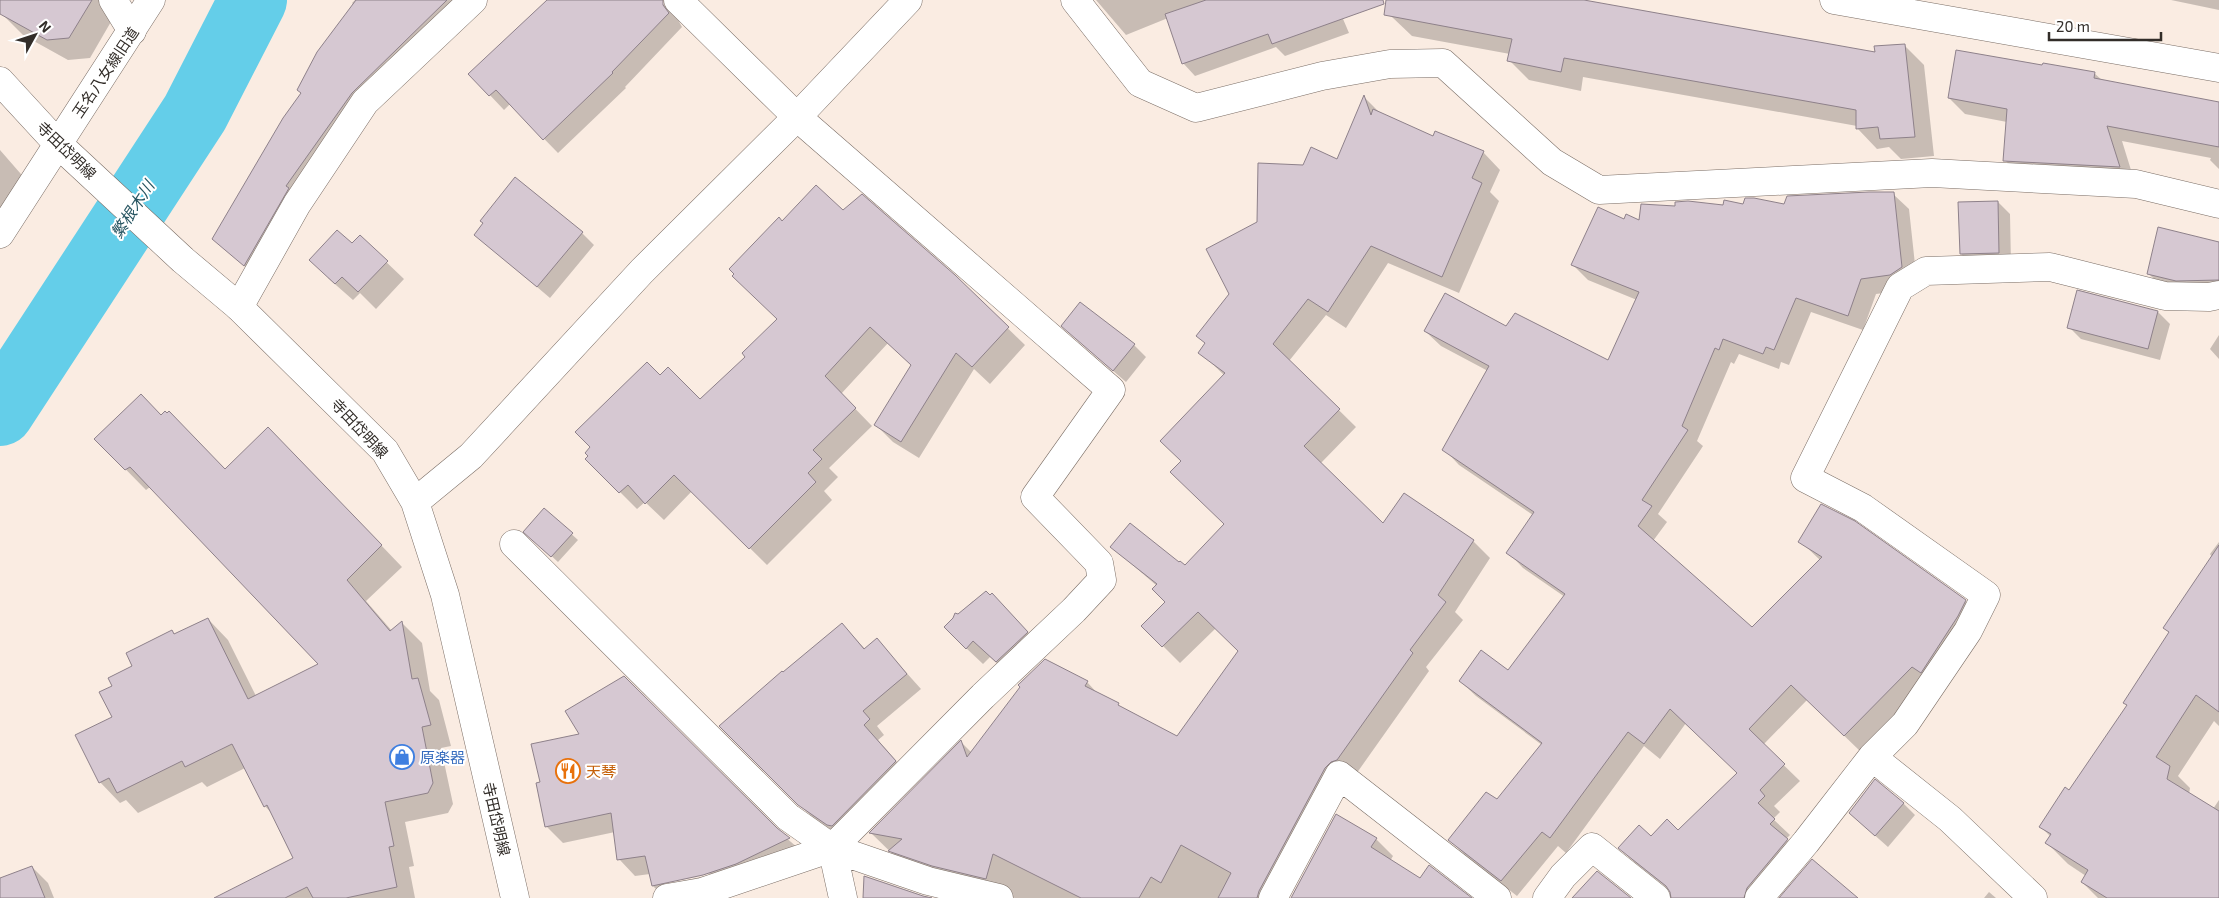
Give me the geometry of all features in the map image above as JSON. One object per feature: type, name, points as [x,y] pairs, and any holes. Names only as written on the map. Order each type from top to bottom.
[{"type":"street","points":[[113,0],[132,31]]},
{"type":"street","name":"玉名八女線旧道","points":[[0,234],[66,150],[151,0]]},
{"type":"street","points":[[239,307],[297,204],[365,102],[473,0]]},
{"type":"street","points":[[667,898],[702,892],[832,848],[983,696],[1074,610],[1102,580],[1099,563],[1035,497],[1110,390],[797,117],[678,0]]},
{"type":"street","points":[[415,502],[471,456],[642,271],[797,117],[908,0]]},
{"type":"street","points":[[1075,0],[1140,83],[1196,108],[1322,76],[1390,64],[1443,63],[1552,162],[1599,190],[1932,173],[2136,184],[2219,204]]},
{"type":"street","points":[[1834,0],[2219,68]]},
{"type":"street","name":"寺田岱明線","points":[[0,81],[66,150],[183,260],[239,307],[385,451],[415,502],[445,595],[515,898]]},
{"type":"street","points":[[1759,898],[1806,842],[1872,757],[1905,724],[1968,631],[1986,595],[1863,508],[1806,478],[1900,288],[1926,271],[2050,267],[2165,296],[2209,297],[2219,295]]},
{"type":"street","points":[[514,544],[788,817],[832,848],[928,881],[999,898]]},
{"type":"street","points":[[1872,757],[1950,819],[2033,898]]},
{"type":"street","points":[[1273,898],[1338,775],[1497,898]]},
{"type":"street","points":[[1547,898],[1563,876],[1592,846],[1656,898]]},
{"type":"street","points":[[832,848],[844,898]]},
{"type":"building","points":[[0,0],[92,0],[69,38],[47,40],[0,14]]},
{"type":"building","points":[[356,0],[447,0],[352,93],[286,186],[289,188],[244,266],[212,239],[283,118],[301,93],[297,90],[317,52]]},
{"type":"building","points":[[547,0],[663,0],[663,5],[669,13],[613,73],[543,140],[496,90],[489,96],[468,74]]},
{"type":"building","points":[[1206,0],[1383,0],[1384,4],[1272,44],[1268,34],[1182,64],[1165,14]]},
{"type":"building","points":[[1386,0],[1584,0],[1875,52],[1874,46],[1905,44],[1915,137],[1880,139],[1878,127],[1856,129],[1856,110],[1564,58],[1561,72],[1507,61],[1512,39],[1384,15]]},
{"type":"building","points":[[1956,50],[2095,72],[2094,78],[2219,102],[2219,147],[2107,126],[2120,167],[2003,161],[2007,109],[1948,98]]},
{"type":"building","points":[[1364,95],[1371,115],[1373,109],[1433,136],[1435,131],[1484,151],[1472,178],[1482,183],[1442,277],[1371,246],[1328,312],[1308,299],[1273,344],[1340,409],[1304,446],[1383,523],[1404,493],[1474,540],[1438,595],[1446,602],[1410,650],[1413,653],[1337,760],[1331,762],[1325,768],[1257,898],[1218,898],[1231,873],[1181,845],[1161,883],[1151,877],[1139,898],[1081,898],[993,854],[986,879],[932,866],[888,851],[902,839],[869,833],[961,740],[967,757],[1020,687],[1018,685],[1045,659],[1088,681],[1085,686],[1177,736],[1238,651],[1198,612],[1162,647],[1141,626],[1165,602],[1152,589],[1157,584],[1110,547],[1130,523],[1185,565],[1224,524],[1170,472],[1181,461],[1160,441],[1225,373],[1198,353],[1205,343],[1196,336],[1229,294],[1206,249],[1257,222],[1258,163],[1303,165],[1311,147],[1337,159]]},
{"type":"building","points":[[515,177],[583,232],[537,287],[474,235],[483,223],[480,221]]},
{"type":"building","points":[[816,185],[843,210],[862,194],[955,275],[1009,327],[972,367],[956,353],[901,442],[874,425],[911,365],[870,327],[825,376],[856,408],[813,450],[822,459],[808,473],[816,482],[749,549],[674,475],[645,504],[628,485],[619,493],[585,459],[588,456],[585,453],[590,447],[575,432],[647,362],[660,375],[668,367],[700,399],[745,357],[742,353],[777,319],[732,276],[734,274],[729,269],[779,217],[782,221]]},
{"type":"building","points":[[1894,192],[1902,267],[1890,275],[1861,279],[1848,316],[1796,298],[1774,350],[1766,347],[1763,354],[1723,339],[1719,350],[1715,348],[1682,426],[1688,430],[1642,500],[1652,506],[1638,526],[1752,627],[1822,557],[1798,542],[1821,504],[1855,521],[1966,600],[1958,616],[1921,673],[1912,667],[1844,736],[1791,685],[1749,729],[1785,764],[1760,790],[1765,796],[1758,803],[1775,819],[1770,824],[1788,839],[1747,888],[1744,898],[1671,898],[1666,886],[1618,848],[1639,825],[1651,836],[1667,819],[1678,830],[1737,773],[1670,709],[1644,744],[1628,732],[1550,838],[1542,832],[1501,881],[1448,840],[1486,792],[1497,799],[1542,743],[1459,681],[1481,650],[1508,670],[1565,594],[1506,553],[1534,512],[1442,450],[1489,366],[1424,331],[1445,293],[1506,326],[1515,313],[1608,360],[1639,292],[1571,265],[1598,207],[1624,219],[1626,214],[1639,220],[1641,204],[1675,206],[1675,202],[1688,201],[1723,205],[1724,200],[1743,204],[1745,198],[1754,198],[1784,204],[1787,196]]},
{"type":"building","points":[[1998,201],[1999,253],[1960,254],[1958,202]]},
{"type":"building","points":[[2158,227],[2219,242],[2219,280],[2176,281],[2147,274]]},
{"type":"building","points":[[337,230],[352,243],[360,235],[388,261],[358,292],[342,277],[335,284],[309,260]]},
{"type":"building","points":[[2077,290],[2158,311],[2148,349],[2067,328]]},
{"type":"building","points":[[1080,302],[1135,344],[1113,371],[1061,326]]},
{"type":"building","points":[[141,394],[161,415],[165,411],[167,413],[169,411],[225,469],[268,427],[382,545],[347,580],[390,631],[402,621],[412,679],[418,678],[431,725],[422,727],[433,783],[428,793],[385,802],[394,846],[389,847],[397,887],[346,898],[313,898],[307,887],[285,898],[214,898],[293,858],[267,805],[264,807],[232,744],[185,767],[182,761],[117,793],[109,778],[99,783],[75,735],[112,717],[99,692],[112,686],[108,678],[132,666],[126,653],[172,630],[174,634],[208,618],[248,699],[318,664],[130,467],[125,470],[94,439]]},
{"type":"building","points":[[544,508],[573,533],[551,557],[523,532]]},
{"type":"building","points":[[2219,545],[2219,712],[2196,695],[2156,757],[2170,766],[2167,779],[2219,811],[2219,898],[2107,898],[2081,882],[2088,870],[2045,843],[2051,834],[2039,827],[2065,787],[2069,790],[2127,705],[2123,703],[2169,632],[2163,628]]},
{"type":"building","points":[[986,591],[990,595],[992,593],[1028,632],[996,662],[973,641],[966,649],[944,627],[953,618],[955,613],[958,614]]},
{"type":"building","points":[[842,623],[864,649],[877,638],[907,674],[863,711],[870,719],[864,725],[896,761],[832,826],[827,825],[798,805],[719,726],[782,671]]},
{"type":"building","points":[[624,676],[777,828],[790,838],[736,864],[703,875],[652,886],[645,856],[617,860],[611,813],[545,827],[536,783],[540,782],[531,744],[579,734],[565,711]]},
{"type":"building","points":[[1875,779],[1904,803],[1875,836],[1849,813]]},
{"type":"building","points":[[1336,814],[1377,838],[1371,847],[1420,878],[1429,865],[1472,898],[1291,898]]},
{"type":"building","points":[[1812,859],[1858,898],[1779,898]]},
{"type":"building","points":[[32,866],[45,898],[0,898],[0,878]]},
{"type":"building","points":[[1597,871],[1631,898],[1572,898]]},
{"type":"building","points":[[864,876],[923,896],[932,898],[863,898]]},
{"type":"waterway","name":"繁根木川","points":[[0,412],[195,113],[253,0]]},
{"type":"place","name":"原楽器","points":[[402,757]]},
{"type":"place","name":"天琴","points":[[568,771]]}]
